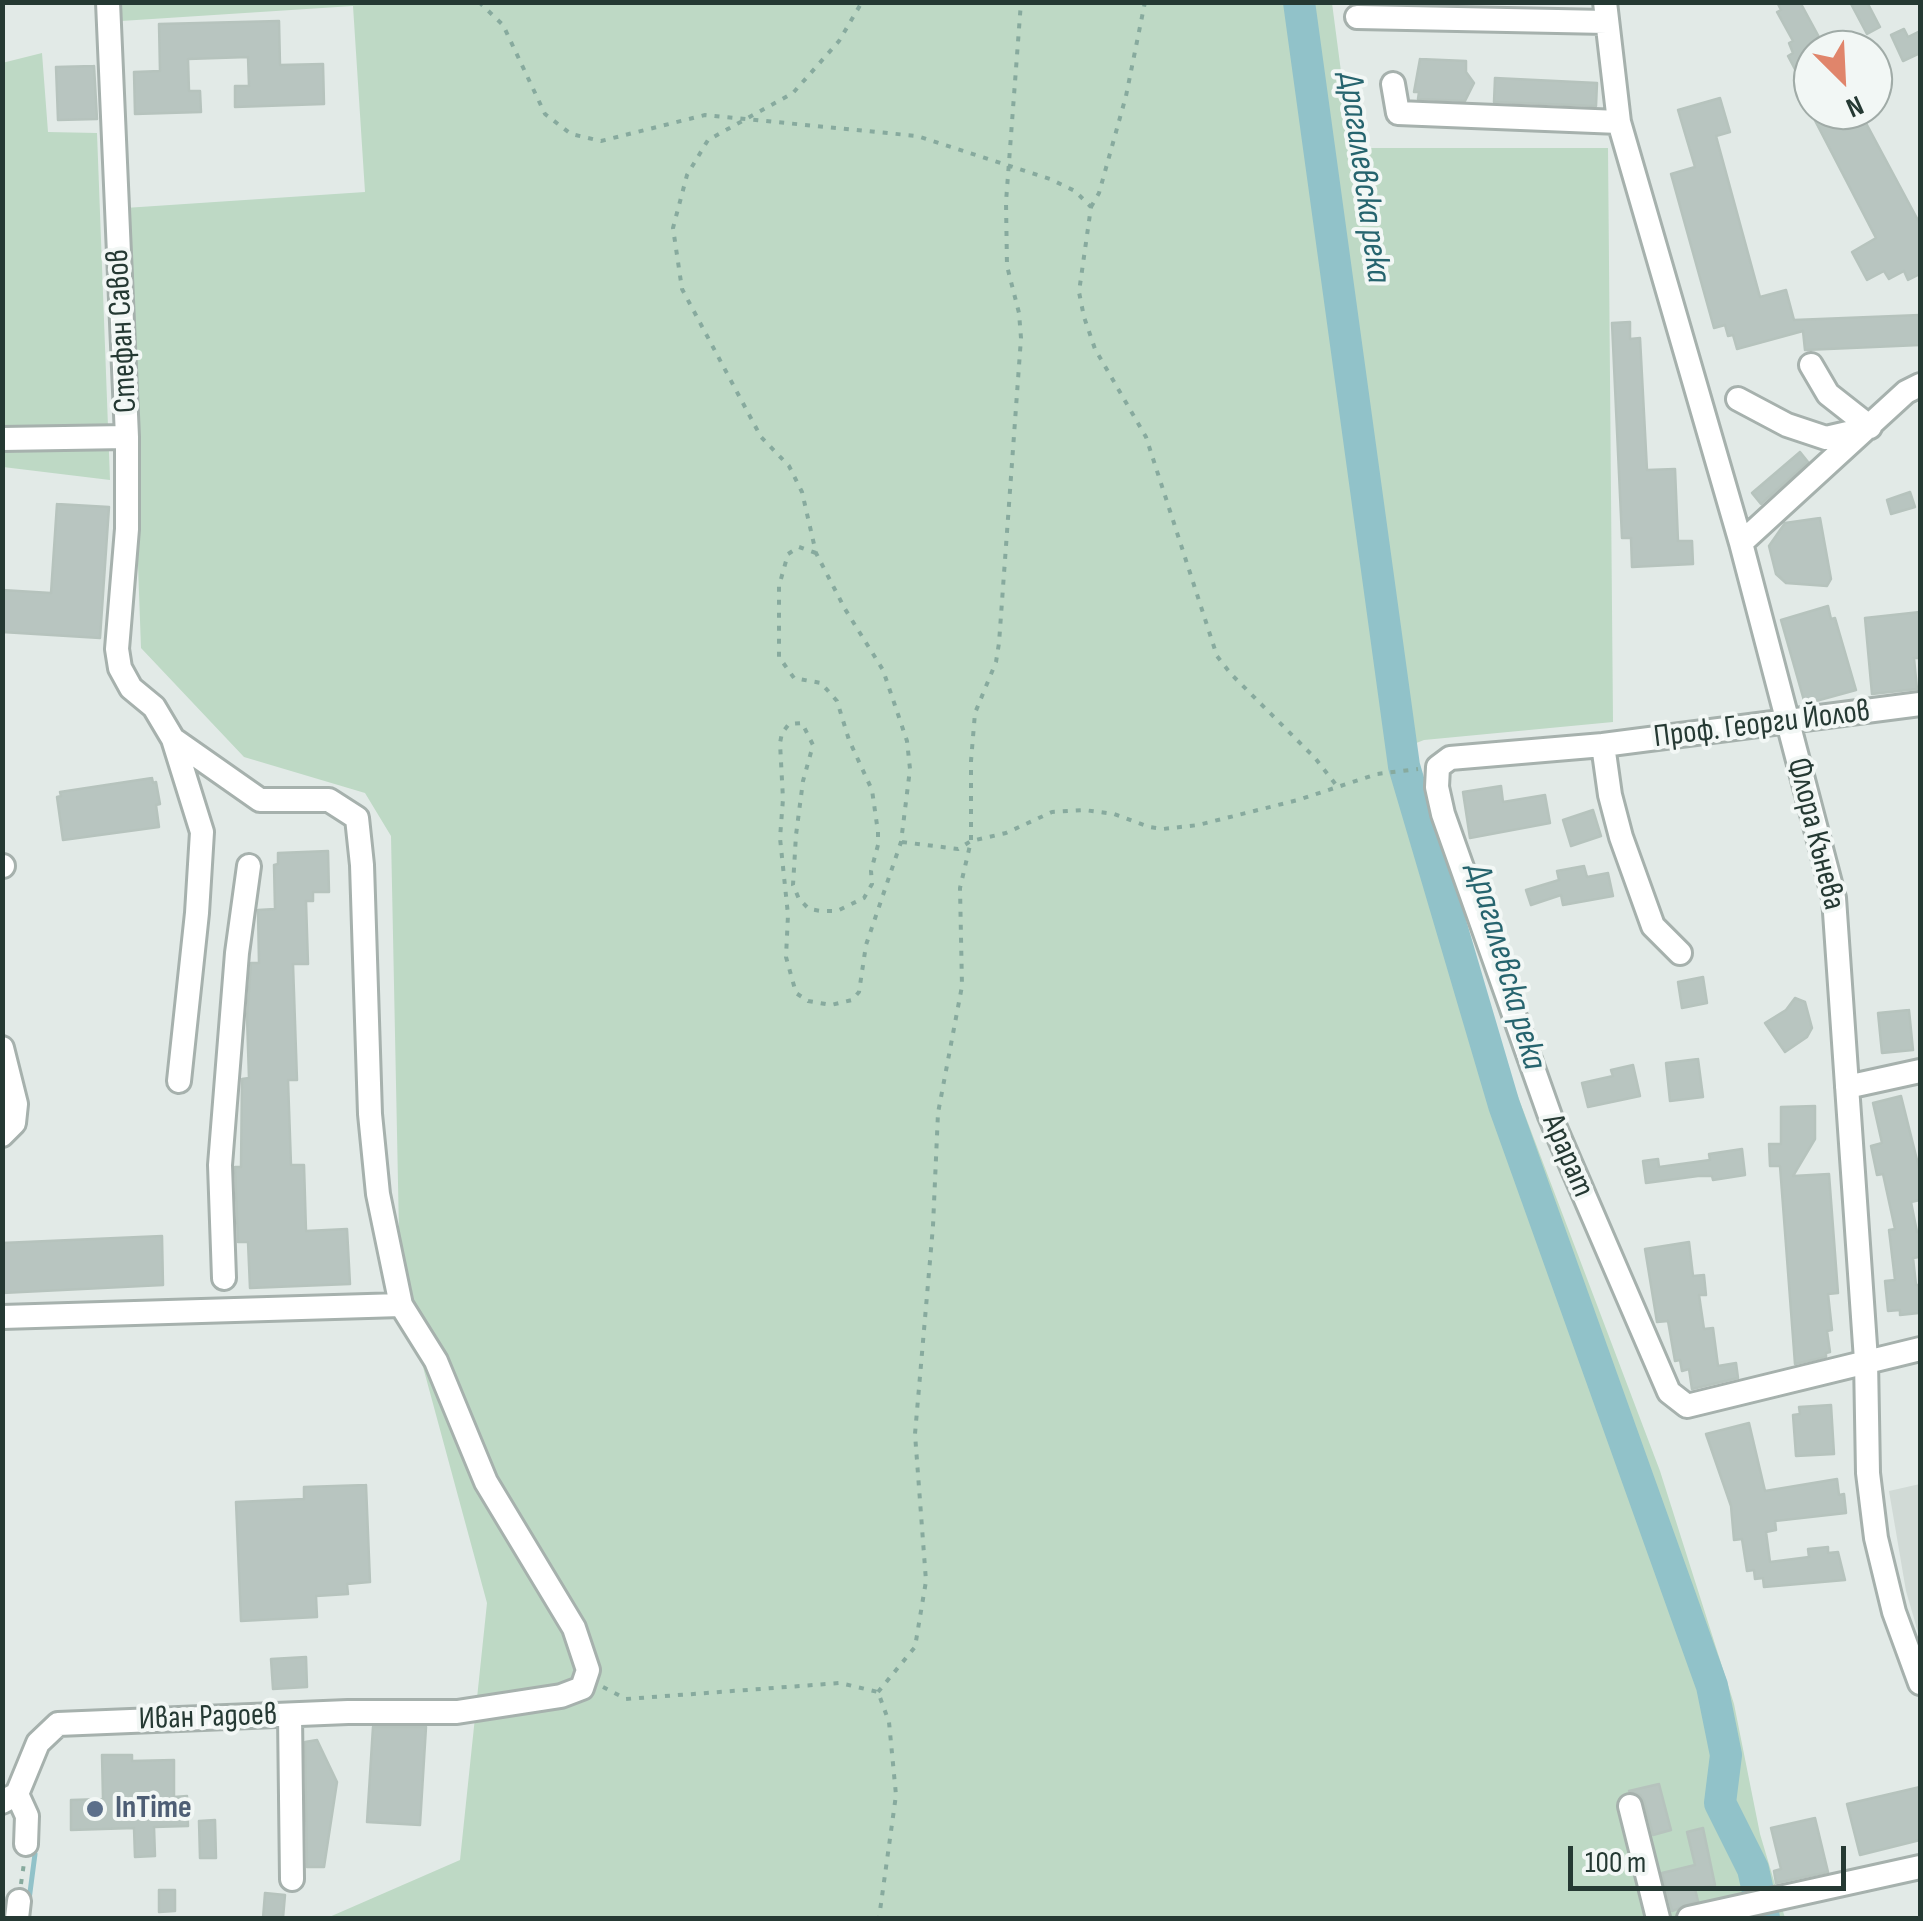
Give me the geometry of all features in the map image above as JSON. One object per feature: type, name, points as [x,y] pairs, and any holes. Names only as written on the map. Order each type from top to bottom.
[{"type":"street","name":"Стефан Савов","points":[[108,2],[127,437],[127,529],[117,659],[124,678],[154,707],[173,739]]},
{"type":"street","points":[[1356,17],[1606,12]]},
{"type":"street","name":"Флора Кънева","points":[[1606,12],[1619,122],[1741,543],[1834,898],[1866,1360],[1868,1473],[1876,1538],[1894,1612],[1920,1683]]},
{"type":"street","points":[[1393,84],[1398,113],[1619,122]]},
{"type":"street","points":[[1811,364],[1828,394],[1870,427]]},
{"type":"street","points":[[1741,543],[1906,392],[1920,385]]},
{"type":"street","points":[[1738,399],[1787,424],[1826,438],[1870,427]]},
{"type":"street","points":[[2,439],[127,437]]},
{"type":"street","name":"Проф. Георги Йолов","points":[[1604,745],[1920,704]]},
{"type":"street","points":[[173,739],[202,832],[179,1081]]},
{"type":"street","points":[[173,739],[260,800],[328,800],[357,818],[370,1114],[378,1194],[402,1305],[436,1361],[486,1482],[574,1628],[588,1670]]},
{"type":"street","points":[[1438,767],[1450,758],[1482,753],[1604,745],[1610,795],[1621,837],[1653,926],[1680,953]]},
{"type":"street","name":"Арарат","points":[[1438,767],[1437,787],[1443,814],[1550,1116],[1669,1392],[1688,1406],[1920,1349]]},
{"type":"street","points":[[219,1297],[220,1164],[237,953],[249,866]]},
{"type":"street","points":[[2,1048],[16,1104],[14,1124],[2,1135]]},
{"type":"street","points":[[1847,1087],[1920,1072]]},
{"type":"street","points":[[2,1318],[219,1297],[402,1305]]},
{"type":"street","name":"Иван Радоев","points":[[10,1798],[38,1742],[58,1724],[290,1714],[456,1712],[561,1696],[582,1688],[588,1670]]},
{"type":"street","points":[[290,1714],[292,1879]]},
{"type":"street","points":[[10,1798],[27,1816],[26,1844]]},
{"type":"street","points":[[1630,1806],[1658,1918]]},
{"type":"street","points":[[1689,1918],[1920,1866]]},
{"type":"path","points":[[479,2],[503,25],[545,114],[572,134],[601,141],[705,114],[917,136],[1050,179],[1076,191],[1091,208]]},
{"type":"path","points":[[816,552],[798,547],[788,554],[778,586],[779,657],[794,678],[821,683],[837,700],[872,790],[878,845],[872,884],[864,898],[837,911],[809,909],[798,900],[793,886],[796,835],[803,780],[814,745],[802,723],[790,724],[780,743],[780,838],[788,915],[786,956],[800,998],[831,1005],[857,996],[866,945],[902,842],[910,769],[907,741],[883,670],[844,609],[816,552],[802,492],[789,466],[761,437],[682,289],[673,228],[687,174],[708,140],[767,110],[807,80],[862,2]]},
{"type":"path","points":[[878,1692],[915,1647],[926,1582],[916,1434],[938,1113],[962,986],[960,888],[972,841],[975,712],[996,662],[999,643],[1022,338],[1007,266],[1007,168],[1020,2]]},
{"type":"path","points":[[1144,2],[1126,96],[1099,193],[1091,208],[1079,292],[1084,317],[1095,349],[1146,437],[1217,656],[1337,786]]},
{"type":"path","points":[[902,842],[958,850],[972,841],[1006,833],[1052,812],[1084,810],[1114,814],[1163,829],[1198,825],[1298,800],[1377,774],[1438,767]]},
{"type":"path","points":[[588,1670],[606,1690],[626,1699],[840,1683],[878,1692]]},
{"type":"path","points":[[878,1692],[889,1722],[896,1795],[880,1918]]},
{"type":"path","points":[[18,1910],[26,1844]]},
{"type":"shaded area","points":[[1920,1484],[1920,1639],[1906,1591],[1889,1491]]},
{"type":"green space","points":[[120,3],[1332,3],[1351,148],[1608,148],[1613,722],[1424,740],[1388,754],[1660,1471],[1734,1704],[1760,1834],[1785,1918],[327,1918],[460,1860],[487,1603],[400,1282],[391,836],[365,793],[244,757],[141,648],[125,208],[365,192],[353,6],[121,21]]},
{"type":"green space","points":[[42,53],[48,132],[97,133],[110,480],[3,467],[2,63]]},
{"type":"building","points":[[1777,2],[1800,2],[1815,30],[1793,30],[1793,41],[1777,12],[1781,10]]},
{"type":"building","points":[[1850,2],[1867,2],[1880,27],[1865,30]]},
{"type":"building","points":[[279,21],[280,65],[323,64],[324,104],[235,107],[235,86],[249,86],[248,57],[188,59],[189,91],[200,91],[201,112],[135,114],[134,72],[160,71],[159,24]]},
{"type":"building","points":[[1904,29],[1908,37],[1920,31],[1920,53],[1903,61],[1893,34]]},
{"type":"building","points":[[1420,59],[1466,61],[1466,72],[1474,83],[1465,101],[1418,99],[1419,92],[1414,92]]},
{"type":"building","points":[[94,66],[97,119],[58,120],[56,67]]},
{"type":"building","points":[[1495,78],[1597,83],[1596,106],[1494,102]]},
{"type":"building","points":[[1720,98],[1730,132],[1716,136],[1760,297],[1786,290],[1794,320],[1920,315],[1920,345],[1805,350],[1803,331],[1737,349],[1725,325],[1714,328],[1671,174],[1695,167],[1678,110]]},
{"type":"building","points":[[1820,130],[1870,130],[1920,224],[1920,274],[1908,280],[1904,271],[1889,279],[1884,271],[1867,280],[1852,252],[1876,238]]},
{"type":"building","points":[[1630,322],[1630,339],[1640,338],[1647,470],[1675,469],[1678,541],[1692,541],[1693,564],[1632,567],[1631,538],[1622,538],[1612,323]]},
{"type":"building","points":[[1800,452],[1808,462],[1761,504],[1752,493]]},
{"type":"building","points":[[1910,492],[1915,507],[1891,514],[1887,500]]},
{"type":"building","points":[[57,504],[109,507],[100,638],[2,632],[2,590],[51,593]]},
{"type":"building","points":[[1820,518],[1831,579],[1827,586],[1786,583],[1776,574],[1769,546],[1785,523]]},
{"type":"building","points":[[1828,606],[1856,690],[1805,704],[1781,620]]},
{"type":"building","points":[[1920,612],[1920,658],[1914,658],[1917,689],[1872,694],[1865,618]]},
{"type":"building","points":[[152,778],[160,804],[156,805],[159,827],[63,840],[57,797],[60,792]]},
{"type":"building","points":[[1501,786],[1503,802],[1545,795],[1550,823],[1470,838],[1463,792]]},
{"type":"building","points":[[1593,810],[1601,836],[1571,846],[1563,820]]},
{"type":"building","points":[[328,851],[329,892],[313,892],[313,901],[306,901],[308,964],[293,964],[297,1080],[288,1080],[291,1165],[304,1165],[306,1231],[347,1229],[350,1284],[250,1288],[248,1242],[238,1242],[235,1167],[241,1167],[242,1079],[249,1078],[247,1017],[251,963],[259,963],[258,910],[275,909],[274,865],[278,864],[278,853]]},
{"type":"building","points":[[1584,866],[1587,877],[1608,873],[1613,896],[1563,905],[1561,895],[1531,905],[1526,890],[1559,880],[1557,871]]},
{"type":"building","points":[[1703,977],[1707,1003],[1682,1008],[1678,982]]},
{"type":"building","points":[[1795,998],[1805,1002],[1812,1028],[1807,1037],[1785,1052],[1765,1023],[1786,1010]]},
{"type":"building","points":[[1909,1010],[1913,1050],[1882,1053],[1878,1013]]},
{"type":"building","points":[[1698,1059],[1703,1097],[1670,1101],[1666,1063]]},
{"type":"building","points":[[1633,1065],[1640,1096],[1588,1107],[1582,1083],[1613,1076],[1611,1070]]},
{"type":"building","points":[[1901,1096],[1920,1172],[1920,1200],[1911,1202],[1920,1232],[1919,1257],[1913,1258],[1920,1305],[1919,1313],[1900,1315],[1900,1310],[1888,1311],[1885,1281],[1895,1280],[1889,1230],[1895,1229],[1883,1174],[1877,1175],[1871,1146],[1882,1143],[1873,1103]]},
{"type":"building","points":[[1815,1106],[1815,1139],[1793,1176],[1829,1174],[1838,1293],[1828,1294],[1830,1352],[1826,1357],[1795,1364],[1780,1166],[1770,1166],[1769,1144],[1781,1144],[1781,1107]]},
{"type":"building","points":[[1742,1149],[1745,1175],[1646,1183],[1643,1161],[1658,1159],[1659,1167],[1710,1160],[1709,1154]]},
{"type":"building","points":[[162,1236],[163,1285],[2,1293],[2,1243]]},
{"type":"building","points":[[1689,1242],[1693,1276],[1704,1275],[1706,1295],[1699,1295],[1704,1329],[1713,1328],[1718,1366],[1736,1363],[1738,1378],[1692,1389],[1689,1369],[1682,1371],[1680,1360],[1675,1361],[1668,1321],[1657,1322],[1645,1249]]},
{"type":"building","points":[[1831,1405],[1834,1454],[1796,1456],[1793,1415],[1800,1414],[1799,1407]]},
{"type":"building","points":[[1749,1423],[1765,1491],[1837,1479],[1839,1495],[1844,1494],[1846,1513],[1775,1521],[1776,1530],[1766,1532],[1770,1562],[1809,1557],[1808,1549],[1828,1547],[1828,1553],[1838,1552],[1845,1580],[1764,1587],[1763,1578],[1755,1579],[1754,1570],[1747,1571],[1742,1539],[1734,1540],[1731,1506],[1706,1434]]},
{"type":"building","points":[[366,1485],[370,1582],[347,1584],[348,1594],[316,1596],[317,1617],[241,1621],[236,1502],[304,1499],[304,1487]]},
{"type":"building","points":[[306,1657],[307,1687],[273,1689],[271,1659]]},
{"type":"building","points":[[373,1727],[426,1727],[420,1825],[367,1822]]},
{"type":"building","points":[[317,1740],[337,1782],[324,1867],[307,1867],[305,1742]]},
{"type":"building","points":[[102,1755],[132,1755],[132,1761],[174,1760],[174,1797],[187,1796],[188,1826],[154,1827],[155,1856],[135,1857],[134,1828],[71,1830],[71,1800],[103,1799]]},
{"type":"building","points":[[1659,1784],[1671,1830],[1653,1835],[1644,1801],[1629,1791]]},
{"type":"building","points":[[1920,1787],[1920,1840],[1860,1855],[1847,1804]]},
{"type":"building","points":[[1815,1818],[1828,1872],[1776,1883],[1774,1871],[1781,1869],[1771,1828]]},
{"type":"building","points":[[215,1820],[216,1858],[200,1858],[199,1821]]},
{"type":"building","points":[[1703,1828],[1715,1885],[1695,1889],[1698,1901],[1672,1911],[1662,1873],[1695,1865],[1687,1832]]},
{"type":"building","points":[[159,1890],[175,1890],[175,1911],[159,1912]]},
{"type":"building","points":[[265,1893],[285,1895],[283,1918],[263,1918]]},
{"type":"waterway","name":"Драгалевска река","points":[[1299,2],[1404,766],[1504,1105],[1712,1686],[1726,1755],[1720,1803],[1753,1869],[1764,1918]]},
{"type":"waterway","points":[[29,1900],[35,1854]]},
{"type":"place","name":"InTime","points":[[95,1809]]}]
